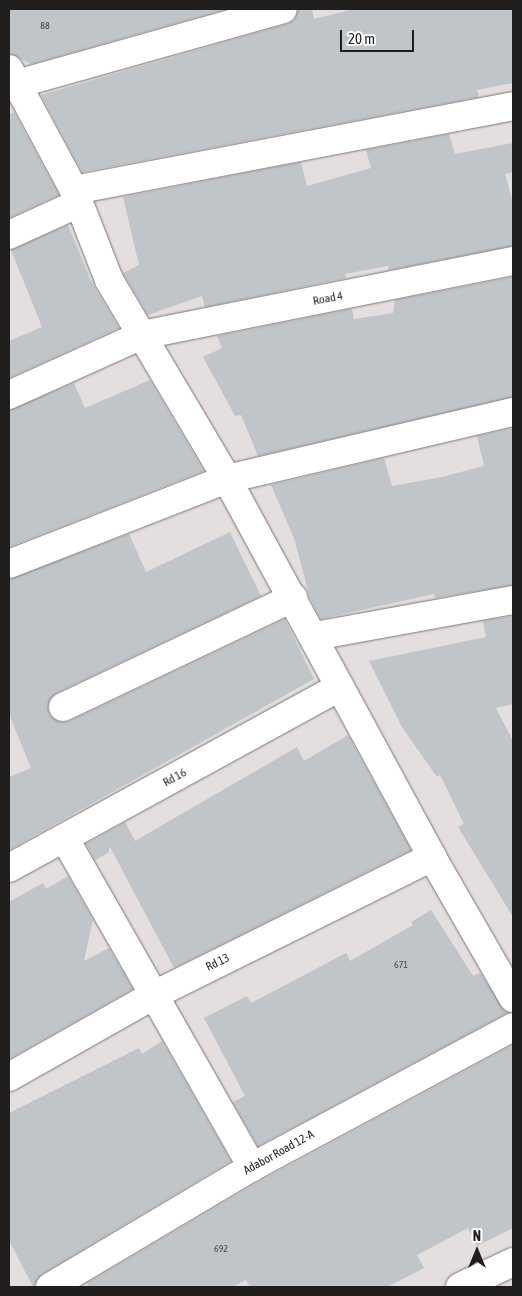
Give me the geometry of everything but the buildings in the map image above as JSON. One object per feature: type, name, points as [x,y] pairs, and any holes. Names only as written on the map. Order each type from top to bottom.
[{"type":"street","points":[[282,9],[13,76],[76,197],[109,280],[227,479],[315,636],[340,687],[432,857],[513,998]]},
{"type":"street","points":[[9,235],[76,197],[513,106]]},
{"type":"street","name":"Road 4","points":[[9,395],[142,335],[513,261]]},
{"type":"street","points":[[9,564],[227,479],[513,412]]},
{"type":"street","points":[[63,707],[292,598]]},
{"type":"street","points":[[315,636],[513,600]]},
{"type":"street","name":"Rd 16","points":[[9,868],[340,687]]},
{"type":"street","points":[[65,839],[152,996],[252,1167]]},
{"type":"street","name":"Rd 13","points":[[9,1077],[152,996],[432,857]]},
{"type":"street","name":"Adabor Road 12-A","points":[[50,1287],[252,1167],[513,1026]]},
{"type":"street","points":[[460,1287],[513,1262]]}]
